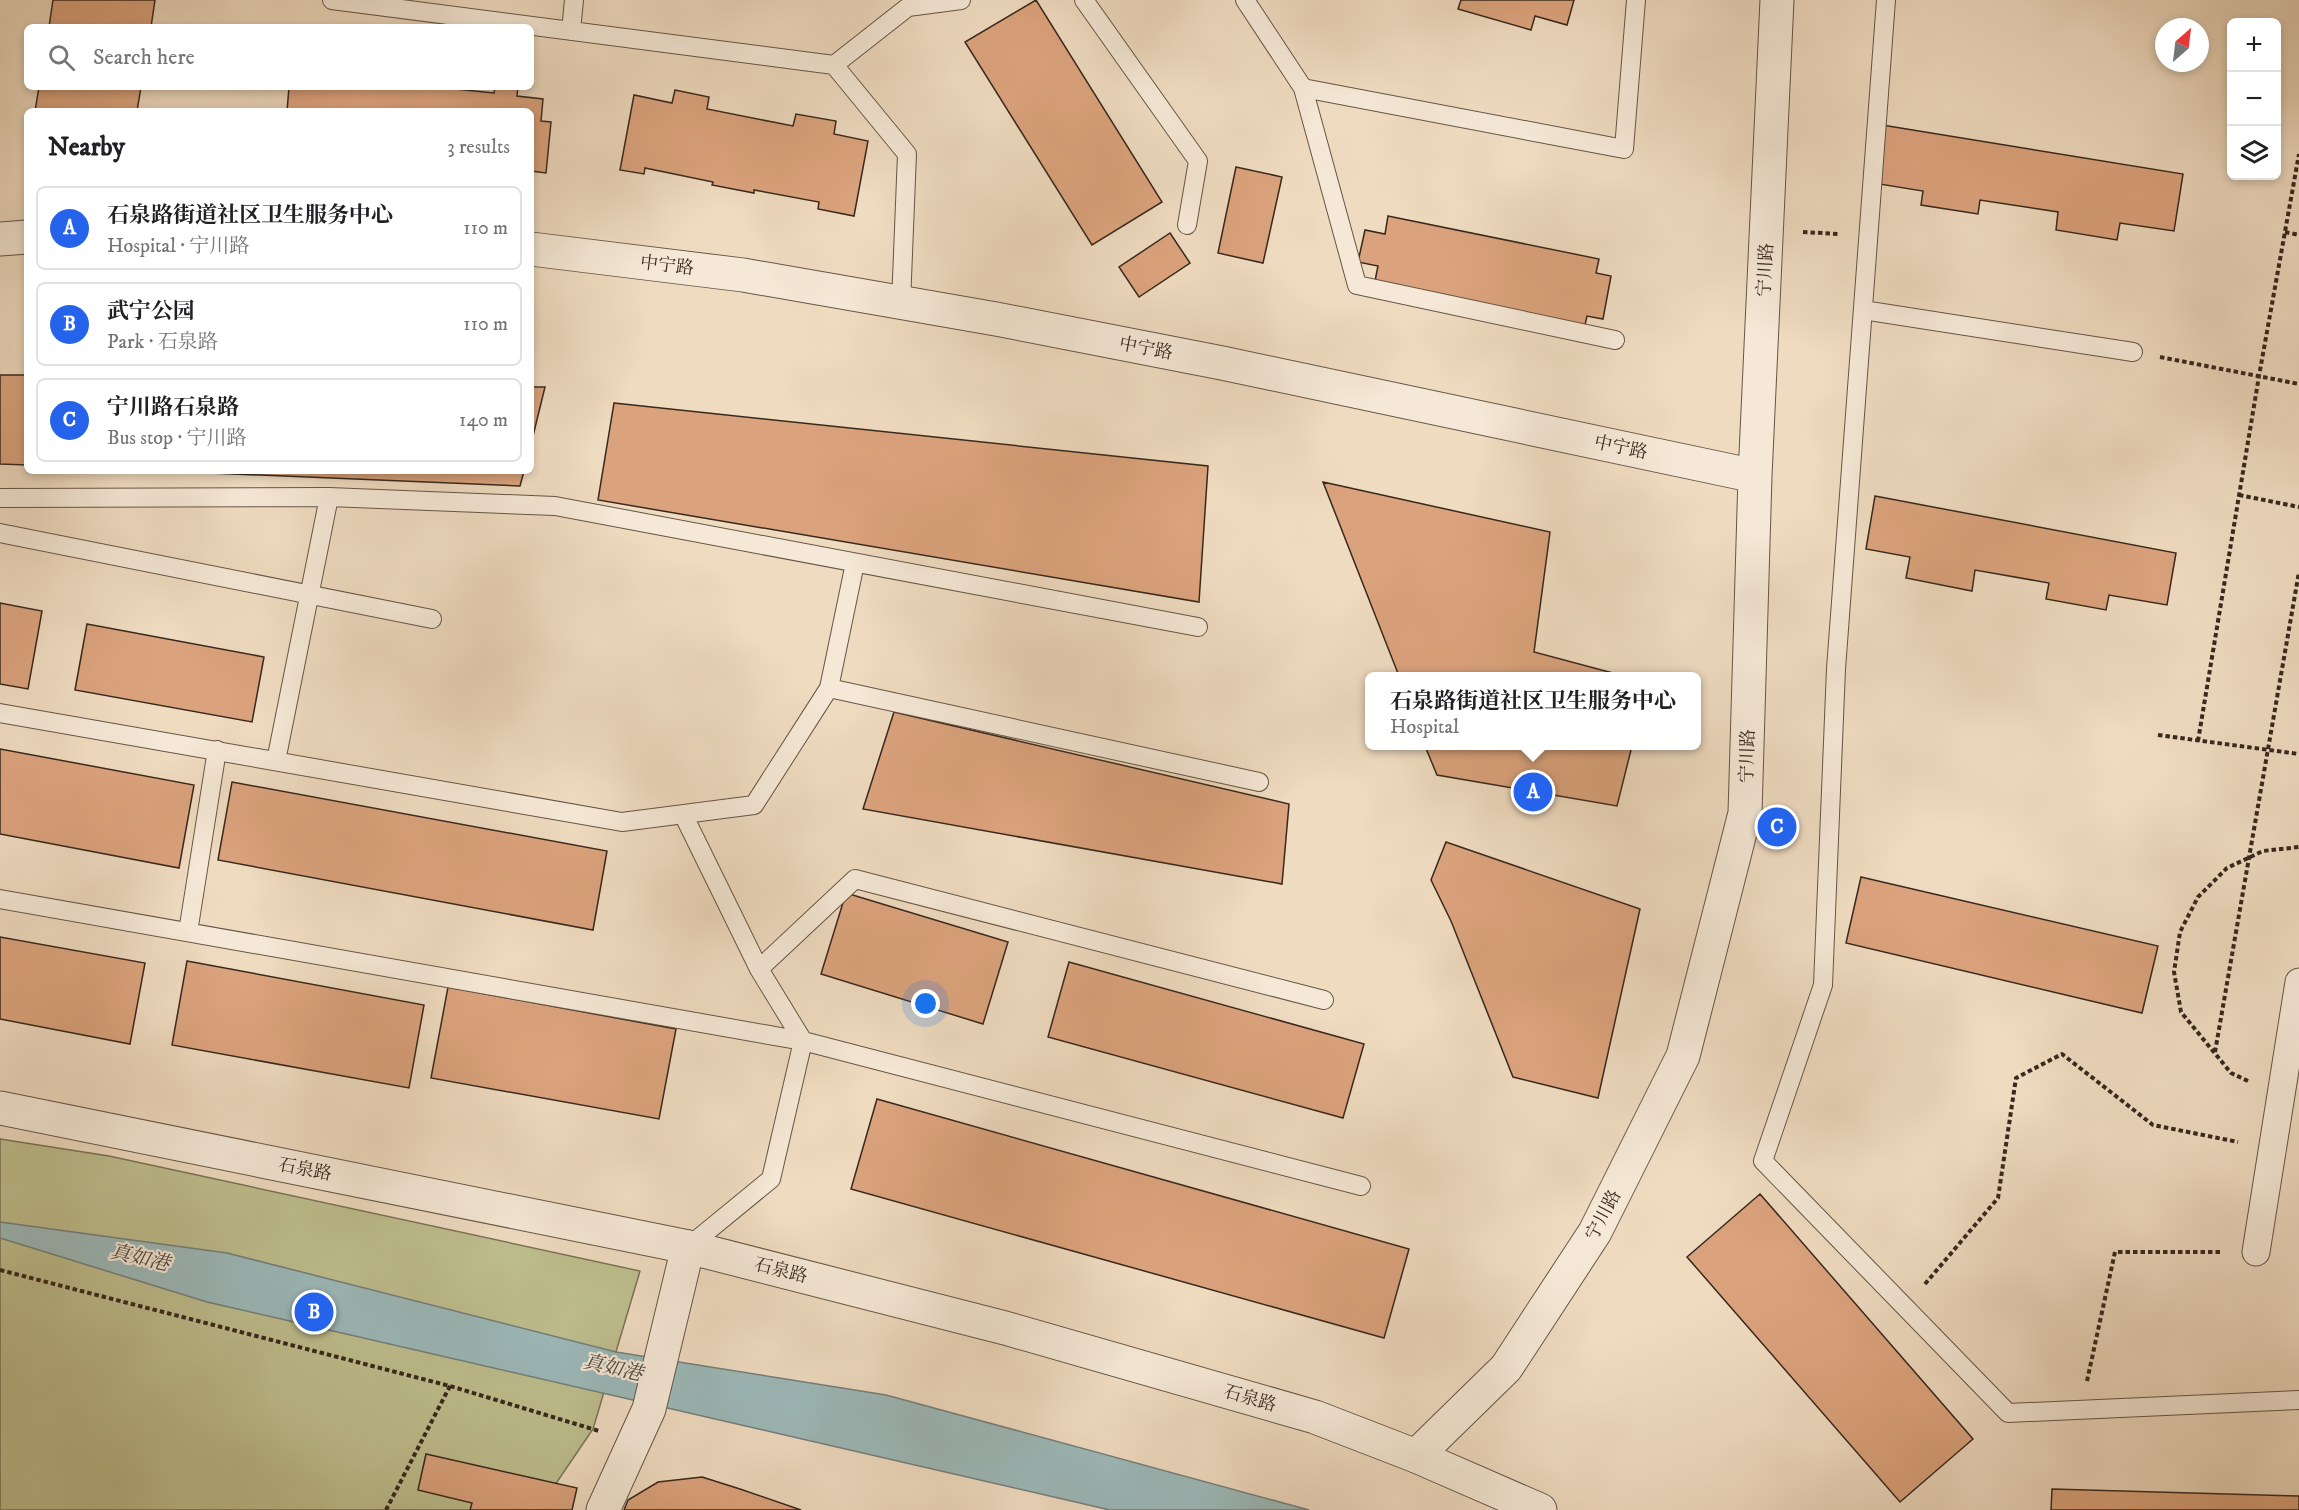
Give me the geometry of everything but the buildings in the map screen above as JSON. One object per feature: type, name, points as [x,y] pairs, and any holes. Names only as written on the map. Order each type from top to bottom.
[{"type":"street","name":"宁川路","points":[[1416,1456],[1506,1368],[1595,1232],[1683,1056],[1745,813],[1755,476],[1777,0]]},
{"type":"street","points":[[0,239],[24,237]]},
{"type":"street","name":"中宁路","points":[[534,249],[743,275],[901,303],[1222,363],[1755,476]]},
{"type":"street","points":[[2256,1252],[2299,982]]},
{"type":"street","name":"石泉路","points":[[0,1108],[688,1246],[1005,1328],[1315,1417],[1416,1456],[1540,1510]]},
{"type":"street","points":[[603,1510],[649,1409],[688,1246]]},
{"type":"lane","points":[[332,0],[517,24]]},
{"type":"lane","points":[[571,31],[574,0]]},
{"type":"lane","points":[[834,65],[908,7],[961,0]]},
{"type":"lane","points":[[1084,0],[1198,161],[1187,225]]},
{"type":"lane","points":[[1245,0],[1303,88],[1357,285],[1614,340]]},
{"type":"lane","points":[[1303,88],[1624,148],[1636,0]]},
{"type":"lane","points":[[1886,0],[1836,669],[1823,985],[1762,1161],[2008,1413],[2299,1400]]},
{"type":"lane","points":[[534,26],[834,65],[907,154],[901,303]]},
{"type":"lane","points":[[1863,310],[2133,352]]},
{"type":"lane","points":[[0,498],[329,497],[555,506],[1198,627]]},
{"type":"lane","points":[[276,761],[329,497]]},
{"type":"lane","points":[[0,533],[432,619]]},
{"type":"lane","points":[[0,712],[622,822],[754,805],[829,688],[855,563]]},
{"type":"lane","points":[[829,688],[1259,782]]},
{"type":"lane","points":[[188,932],[217,750]]},
{"type":"lane","points":[[683,814],[759,969],[803,1041],[771,1179],[688,1246]]},
{"type":"lane","points":[[759,969],[855,879],[1324,1000]]},
{"type":"lane","points":[[0,899],[803,1041],[1361,1186]]},
{"type":"path","points":[[2198,741],[2299,154]]},
{"type":"path","points":[[1767,229],[1868,236]]},
{"type":"path","points":[[2285,232],[2299,234]]},
{"type":"path","points":[[2133,352],[2299,384]]},
{"type":"path","points":[[2239,495],[2299,507]]},
{"type":"path","points":[[2215,1052],[2299,572]]},
{"type":"path","points":[[2158,735],[2299,754]]},
{"type":"path","points":[[2231,1073],[2181,1012],[2174,972],[2180,932],[2198,897],[2227,868],[2263,851],[2299,847]]},
{"type":"path","points":[[1905,1308],[1998,1198],[2016,1078],[2062,1054],[2153,1125],[2272,1149]]},
{"type":"path","points":[[2081,1410],[2115,1252],[2256,1252]]},
{"type":"path","points":[[0,1270],[450,1386],[634,1441]]},
{"type":"path","points":[[386,1510],[450,1386]]},
{"type":"green space","points":[[0,1139],[109,1156],[640,1271],[593,1429],[538,1510],[0,1510]]},
{"type":"water","name":"真如港","points":[[0,1222],[227,1253],[616,1352],[886,1395],[1309,1510],[1110,1510],[207,1302],[0,1238]]},
{"type":"place","name":"石泉路街道社区卫生服务中心","points":[[1533,792]]},
{"type":"place","name":"宁川路石泉路","points":[[1777,827]]},
{"type":"place","name":"武宁公园","points":[[314,1312]]}]
